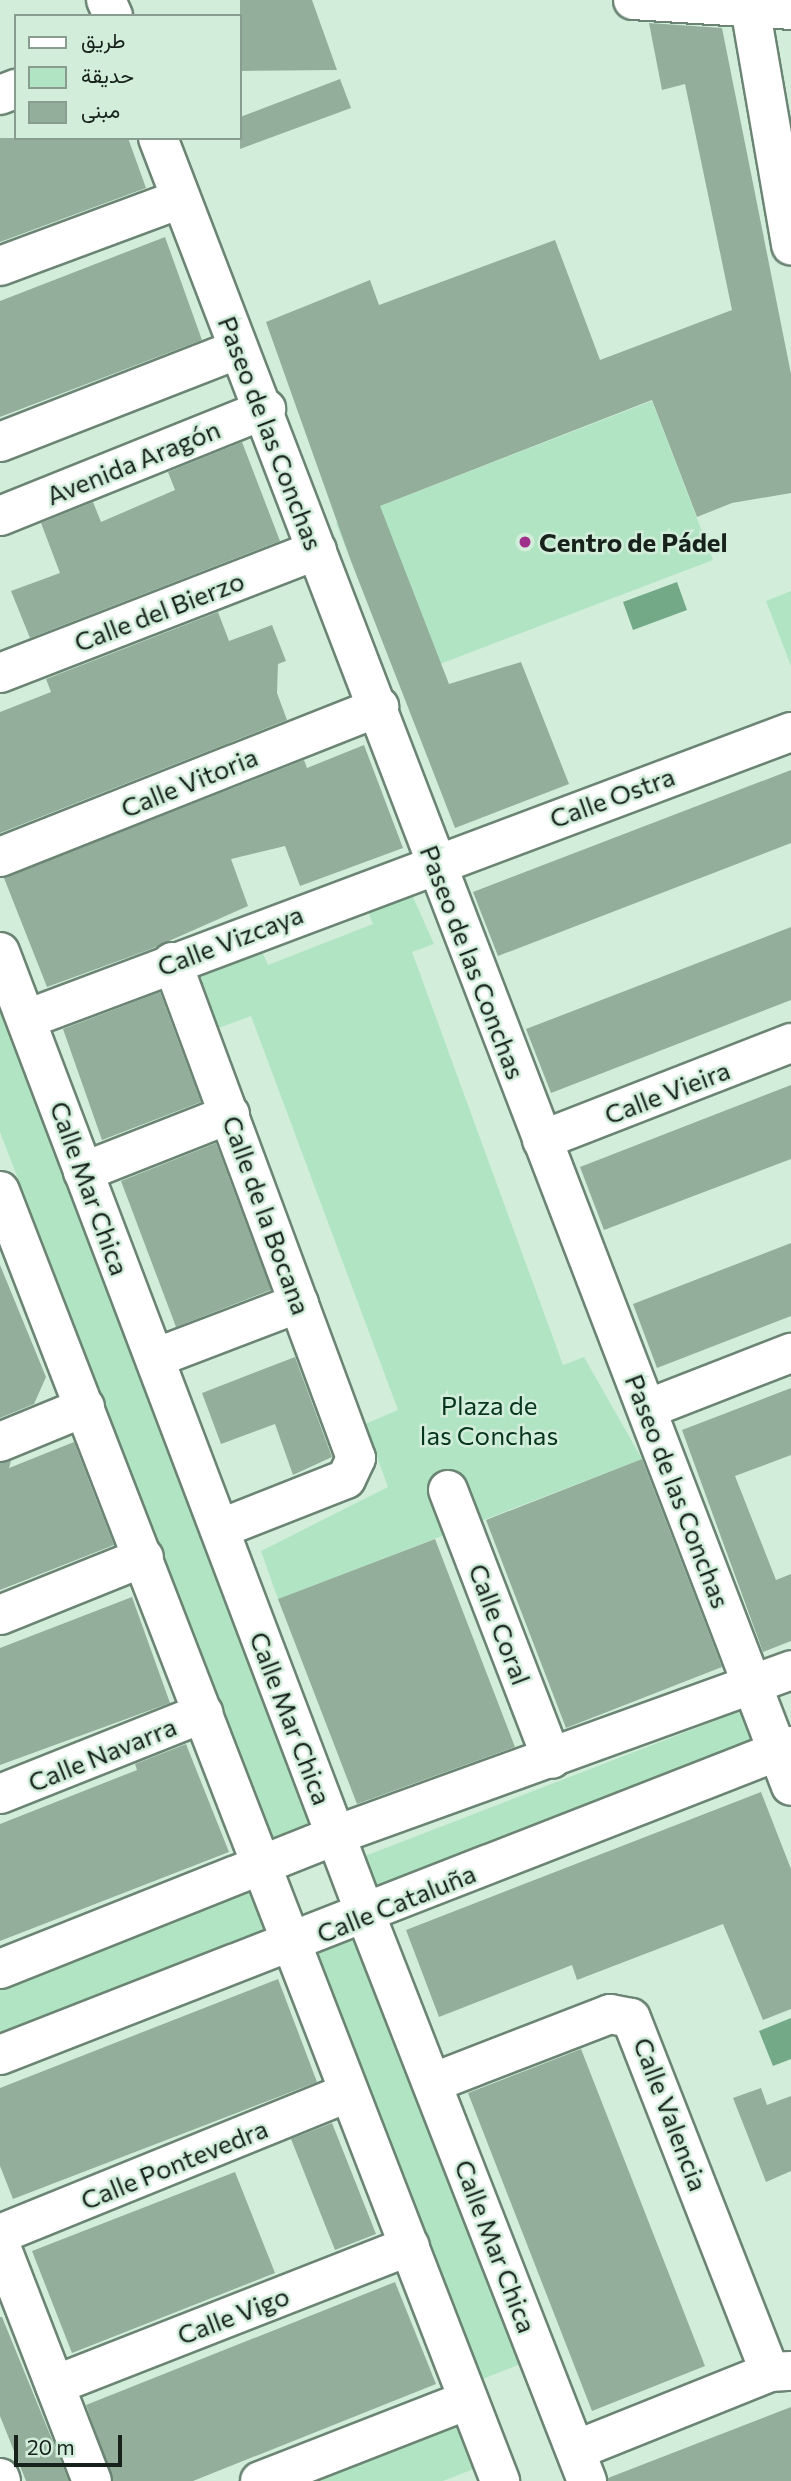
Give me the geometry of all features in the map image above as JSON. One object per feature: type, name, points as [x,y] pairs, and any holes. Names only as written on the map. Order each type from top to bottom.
[{"type":"street","points":[[633,0],[791,10]]},
{"type":"street","points":[[750,7],[791,246]]},
{"type":"street","points":[[768,122],[791,156]]},
{"type":"street","name":"Paseo de las Conchas","points":[[159,140],[239,349],[266,409],[317,550],[379,707],[434,863],[751,1684],[787,1761]]},
{"type":"street","points":[[0,266],[180,199]]},
{"type":"street","points":[[0,442],[239,349]]},
{"type":"street","name":"Avenida Aragón","points":[[0,516],[266,409]]},
{"type":"street","name":"Calle del Bierzo","points":[[0,673],[317,550]]},
{"type":"street","name":"Calle Vitoria","points":[[0,857],[379,707]]},
{"type":"street","name":"Calle Ostra","points":[[434,863],[791,732]]},
{"type":"street","name":"Calle Vizcaya","points":[[27,1019],[434,863]]},
{"type":"street","name":"Calle Mar Chica","points":[[0,952],[365,1913],[581,2466]]},
{"type":"street","name":"Calle de la Bocana","points":[[172,962],[354,1446],[354,1468],[346,1479],[219,1529]]},
{"type":"street","name":"Calle Vieira","points":[[542,1140],[791,1043]]},
{"type":"street","points":[[83,1172],[230,1114]]},
{"type":"street","points":[[2,1200],[263,1863],[347,2094],[410,2246],[468,2400],[494,2479]]},
{"type":"street","points":[[155,1358],[299,1303]]},
{"type":"street","points":[[647,1409],[791,1353]]},
{"type":"street","points":[[0,1442],[85,1407]]},
{"type":"street","name":"Calle Coral","points":[[448,1490],[552,1759]]},
{"type":"street","points":[[0,1615],[144,1557]]},
{"type":"street","points":[[0,1969],[337,1835],[791,1670]]},
{"type":"street","name":"Calle Navarra","points":[[0,1794],[204,1713]]},
{"type":"street","name":"Calle Cataluña","points":[[0,2055],[292,1945],[365,1913],[787,1761]]},
{"type":"street","name":"Calle Valencia","points":[[432,2082],[610,2014],[631,2018],[781,2371],[581,2466]]},
{"type":"street","name":"Calle Pontevedra","points":[[0,2234],[347,2094]]},
{"type":"street","points":[[0,2244],[92,2481]]},
{"type":"street","name":"Calle Vigo","points":[[55,2385],[410,2246]]},
{"type":"street","points":[[260,2481],[468,2400]]},
{"type":"green space","name":"Centro de Pádel","points":[[652,401],[713,560],[398,680],[336,523]]},
{"type":"green space","points":[[791,591],[791,666],[766,601]]},
{"type":"green space","name":"Plaza de las Conchas","points":[[408,886],[434,944],[412,952],[563,1365],[584,1357],[642,1459],[278,1599],[261,1551],[388,1487],[365,1424],[398,1410],[251,1016],[213,1030],[189,976],[260,947],[268,965],[373,924],[365,904]]},
{"type":"green space","points":[[0,1001],[316,1823],[274,1842],[0,1132]]},
{"type":"green space","points":[[748,1708],[763,1748],[379,1897],[365,1856]]},
{"type":"green space","points":[[256,1890],[273,1933],[0,2041],[0,1987]]},
{"type":"green space","points":[[358,1934],[523,2363],[480,2380],[314,1952]]},
{"type":"green space","points":[[460,2421],[479,2467],[443,2481],[309,2481]]},
{"type":"shaded area","points":[[677,582],[687,610],[633,630],[623,602]]},
{"type":"shaded area","points":[[791,2018],[791,2059],[773,2066],[759,2031]]},
{"type":"building","points":[[240,0],[312,0],[337,70],[242,71]]},
{"type":"building","points":[[649,23],[722,28],[791,374],[791,493],[732,503],[697,517],[652,400],[380,506],[449,684],[521,662],[569,784],[455,828],[351,561],[266,322],[370,280],[379,305],[555,240],[600,360],[732,310],[685,84],[662,90]]},
{"type":"building","points":[[340,79],[351,108],[240,149],[242,116]]},
{"type":"building","points":[[0,138],[129,140],[146,188],[0,242]]},
{"type":"building","points":[[165,237],[202,340],[0,417],[0,301]]},
{"type":"building","points":[[242,442],[280,541],[30,638],[11,591],[60,573],[41,523],[93,502],[101,522],[175,490],[168,472]]},
{"type":"building","points":[[218,612],[229,641],[272,625],[286,661],[278,664],[277,693],[287,720],[0,833],[0,712],[51,692],[46,679]]},
{"type":"building","points":[[364,745],[403,848],[300,886],[285,846],[231,859],[248,906],[151,949],[47,987],[4,878],[304,760],[307,768]]},
{"type":"building","points":[[791,770],[791,843],[498,956],[473,892]]},
{"type":"building","points":[[791,927],[791,1000],[551,1093],[526,1029]]},
{"type":"building","points":[[160,992],[201,1102],[102,1140],[63,1029]]},
{"type":"building","points":[[791,1085],[791,1159],[604,1230],[580,1167]]},
{"type":"building","points":[[216,1143],[271,1290],[176,1327],[121,1181]]},
{"type":"building","points":[[791,1243],[791,1316],[657,1368],[633,1304]]},
{"type":"building","points":[[0,1265],[46,1377],[34,1404],[0,1418]]},
{"type":"building","points":[[295,1357],[332,1457],[293,1475],[275,1424],[221,1444],[202,1393]]},
{"type":"building","points":[[791,1388],[791,1455],[735,1476],[776,1580],[791,1574],[791,1641],[763,1652],[682,1430]]},
{"type":"building","points":[[74,1442],[114,1545],[0,1590],[0,1463],[11,1461],[9,1468]]},
{"type":"building","points":[[642,1459],[722,1667],[566,1728],[486,1520]]},
{"type":"building","points":[[435,1539],[515,1747],[357,1804],[278,1599]]},
{"type":"building","points":[[132,1597],[170,1703],[0,1765],[0,1648]]},
{"type":"building","points":[[186,1744],[229,1852],[0,1941],[0,1824],[137,1770],[135,1764]]},
{"type":"building","points":[[761,1792],[791,1869],[791,2009],[763,2020],[723,1924],[577,1980],[572,1965],[439,2017],[406,1930]]},
{"type":"building","points":[[278,1979],[317,2082],[13,2199],[0,2166],[0,2088]]},
{"type":"building","points":[[581,2049],[705,2366],[592,2411],[468,2093]]},
{"type":"building","points":[[761,2088],[767,2105],[791,2096],[791,2171],[766,2182],[733,2098]]},
{"type":"building","points":[[332,2123],[376,2234],[335,2250],[291,2139]]},
{"type":"building","points":[[235,2172],[275,2273],[72,2353],[32,2251]]},
{"type":"building","points":[[395,2282],[436,2384],[193,2481],[113,2481],[86,2405]]},
{"type":"building","points":[[0,2317],[69,2481],[26,2481],[0,2416]]},
{"type":"building","points":[[791,2407],[791,2481],[608,2481],[608,2478]]},
{"type":"place","name":"Centro de Pádel","points":[[525,542]]}]
